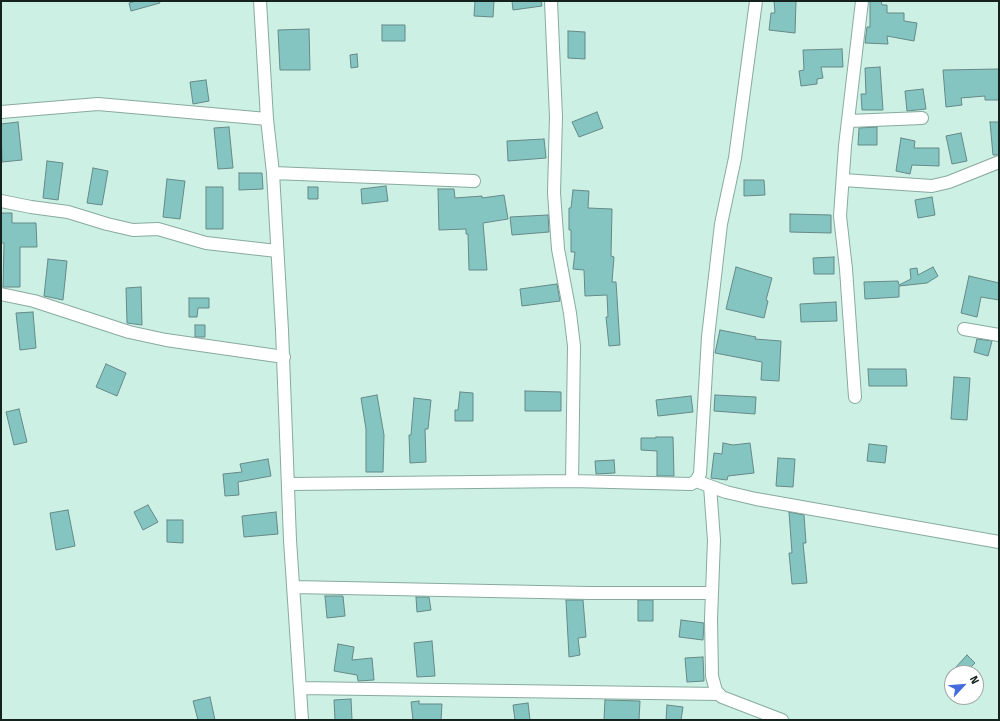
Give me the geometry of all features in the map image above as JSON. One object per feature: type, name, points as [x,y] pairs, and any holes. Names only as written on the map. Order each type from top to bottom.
[{"type":"street","points":[[260,1],[267,120],[273,173],[284,357],[293,587],[302,720]]},
{"type":"street","points":[[551,1],[556,117],[554,193],[558,249],[570,313],[574,346],[572,481]]},
{"type":"street","points":[[288,484],[572,481],[691,484],[696,481],[700,474],[708,336],[721,224],[734,158],[756,1]]},
{"type":"street","points":[[855,397],[846,269],[840,216],[848,121],[862,1]]},
{"type":"street","points":[[1,112],[98,104],[267,120]]},
{"type":"street","points":[[848,121],[922,118]]},
{"type":"street","points":[[843,180],[932,186],[949,182],[999,162]]},
{"type":"street","points":[[273,173],[474,181]]},
{"type":"street","points":[[1,200],[31,207],[68,212],[133,230],[158,229],[206,243],[277,251]]},
{"type":"street","points":[[1,294],[34,301],[129,332],[166,340],[284,357]]},
{"type":"street","points":[[964,329],[999,335]]},
{"type":"street","points":[[696,481],[756,499],[999,542]]},
{"type":"street","points":[[710,486],[714,540],[712,593],[712,676],[716,691],[722,697],[782,720]]},
{"type":"street","points":[[293,587],[589,593],[712,593]]},
{"type":"street","points":[[300,688],[719,694]]},
{"type":"building","points":[[136,1],[159,1],[160,3],[131,11],[129,3]]},
{"type":"building","points":[[475,1],[494,1],[493,17],[474,16]]},
{"type":"building","points":[[512,1],[541,1],[542,6],[513,10]]},
{"type":"building","points":[[774,1],[796,1],[795,33],[769,30],[771,13],[775,13]]},
{"type":"building","points":[[870,1],[881,1],[882,5],[887,5],[887,13],[904,13],[904,21],[917,23],[914,41],[887,36],[888,44],[865,43],[867,27],[870,27]]},
{"type":"building","points":[[382,25],[405,25],[405,41],[382,41]]},
{"type":"building","points":[[309,29],[310,70],[280,70],[278,30]]},
{"type":"building","points":[[568,31],[585,32],[585,59],[568,58]]},
{"type":"building","points":[[842,49],[843,67],[821,67],[823,78],[817,79],[817,84],[801,86],[799,71],[804,70],[803,50]]},
{"type":"building","points":[[357,54],[358,67],[351,68],[350,55]]},
{"type":"building","points":[[880,67],[883,110],[862,110],[861,94],[866,94],[865,68]]},
{"type":"building","points":[[999,69],[999,100],[985,100],[985,96],[961,98],[962,105],[946,107],[943,70]]},
{"type":"building","points":[[206,80],[209,101],[193,104],[190,82]]},
{"type":"building","points":[[923,89],[926,109],[907,111],[905,91]]},
{"type":"building","points":[[597,112],[603,128],[579,137],[572,122]]},
{"type":"building","points":[[18,122],[22,160],[2,162],[1,124]]},
{"type":"building","points":[[990,122],[999,122],[999,155],[993,155]]},
{"type":"building","points":[[229,127],[233,168],[218,169],[214,128]]},
{"type":"building","points":[[877,127],[877,145],[858,145],[859,128]]},
{"type":"building","points":[[961,133],[967,161],[952,164],[946,136]]},
{"type":"building","points":[[901,138],[915,141],[914,148],[939,148],[939,166],[912,165],[910,174],[896,171]]},
{"type":"building","points":[[544,139],[546,158],[508,161],[507,141]]},
{"type":"building","points":[[47,161],[63,163],[58,200],[43,198]]},
{"type":"building","points":[[93,168],[108,171],[102,205],[87,203]]},
{"type":"building","points":[[239,173],[262,173],[263,189],[239,190]]},
{"type":"building","points":[[167,179],[185,181],[180,219],[163,217]]},
{"type":"building","points":[[744,180],[764,180],[765,195],[744,196]]},
{"type":"building","points":[[386,186],[388,201],[362,204],[361,189]]},
{"type":"building","points":[[206,187],[223,187],[223,229],[206,229]]},
{"type":"building","points":[[308,187],[318,187],[318,199],[308,199]]},
{"type":"building","points":[[438,189],[454,189],[455,198],[482,196],[482,198],[504,195],[508,219],[483,223],[487,270],[469,270],[468,234],[466,234],[466,229],[439,230]]},
{"type":"building","points":[[573,190],[589,191],[588,208],[612,209],[611,256],[614,257],[612,282],[616,282],[620,345],[609,346],[606,317],[608,317],[607,295],[585,296],[584,270],[573,269],[575,252],[571,252],[569,208],[571,208]]},
{"type":"building","points":[[932,197],[935,215],[918,218],[915,200]]},
{"type":"building","points":[[1,213],[12,213],[12,223],[36,223],[37,247],[20,247],[20,287],[3,287],[4,243],[1,243]]},
{"type":"building","points":[[790,214],[831,215],[831,233],[790,232]]},
{"type":"building","points":[[548,215],[549,232],[512,235],[510,217]]},
{"type":"building","points":[[834,257],[834,274],[814,274],[813,258]]},
{"type":"building","points":[[48,259],[67,261],[63,300],[44,296]]},
{"type":"building","points":[[736,267],[772,278],[766,300],[768,301],[764,318],[726,309]]},
{"type":"building","points":[[933,267],[938,276],[927,283],[899,286],[899,297],[865,299],[864,282],[898,281],[899,285],[911,279],[910,269],[917,268],[918,275]]},
{"type":"building","points":[[969,276],[999,283],[999,300],[981,297],[977,317],[961,313]]},
{"type":"building","points":[[557,284],[560,301],[522,306],[520,289]]},
{"type":"building","points":[[141,287],[142,325],[127,323],[126,288]]},
{"type":"building","points":[[189,298],[209,298],[209,308],[198,308],[197,317],[189,317]]},
{"type":"building","points":[[836,302],[837,321],[801,322],[800,304]]},
{"type":"building","points":[[33,312],[36,348],[20,350],[16,313]]},
{"type":"building","points":[[195,325],[205,325],[205,337],[195,337]]},
{"type":"building","points":[[720,330],[756,337],[755,339],[781,341],[779,381],[761,380],[762,362],[715,353]]},
{"type":"building","points":[[977,339],[992,341],[988,356],[974,352]]},
{"type":"building","points":[[106,364],[126,373],[117,396],[96,387]]},
{"type":"building","points":[[868,369],[906,369],[907,386],[869,386]]},
{"type":"building","points":[[954,377],[970,378],[967,420],[951,419]]},
{"type":"building","points":[[525,391],[561,392],[561,411],[525,411]]},
{"type":"building","points":[[460,392],[473,393],[473,421],[455,421],[455,410],[458,410]]},
{"type":"building","points":[[377,395],[384,435],[383,472],[366,472],[366,429],[361,398]]},
{"type":"building","points":[[715,395],[756,397],[755,414],[714,411]]},
{"type":"building","points":[[691,396],[693,412],[658,416],[656,400]]},
{"type":"building","points":[[414,398],[431,400],[428,429],[425,429],[426,462],[410,463],[409,435],[411,435]]},
{"type":"building","points":[[19,409],[27,442],[14,445],[6,412]]},
{"type":"building","points":[[673,437],[674,476],[657,476],[657,451],[641,450],[641,438]]},
{"type":"building","points":[[723,443],[733,445],[750,443],[754,473],[728,476],[727,480],[711,478],[714,453],[722,454]]},
{"type":"building","points":[[869,444],[887,446],[885,463],[867,461]]},
{"type":"building","points":[[778,458],[795,459],[793,487],[776,486]]},
{"type":"building","points":[[268,459],[271,476],[238,482],[239,495],[225,496],[223,474],[242,472],[240,464]]},
{"type":"building","points":[[614,460],[615,473],[596,474],[595,461]]},
{"type":"building","points":[[148,505],[158,522],[143,530],[134,512]]},
{"type":"building","points":[[68,510],[75,546],[56,550],[50,513]]},
{"type":"building","points":[[276,512],[278,534],[244,537],[242,516]]},
{"type":"building","points":[[789,512],[804,515],[806,543],[803,543],[807,583],[792,584],[789,553],[792,553]]},
{"type":"building","points":[[167,520],[183,520],[183,543],[167,542]]},
{"type":"building","points":[[325,596],[343,596],[345,616],[327,618]]},
{"type":"building","points":[[416,597],[429,597],[431,610],[417,612]]},
{"type":"building","points":[[566,600],[583,600],[586,637],[578,638],[580,655],[569,657]]},
{"type":"building","points":[[638,600],[653,600],[653,621],[638,621]]},
{"type":"building","points":[[681,620],[704,623],[703,640],[679,637]]},
{"type":"building","points":[[432,641],[435,676],[417,677],[414,643]]},
{"type":"building","points":[[338,644],[354,647],[352,660],[372,658],[374,680],[358,681],[357,675],[334,671]]},
{"type":"building","points":[[967,655],[975,663],[973,665],[958,665]]},
{"type":"building","points":[[703,657],[704,681],[687,682],[685,658]]},
{"type":"building","points":[[210,697],[215,720],[198,720],[193,701]]},
{"type":"building","points":[[351,699],[352,720],[335,720],[334,700]]},
{"type":"building","points":[[605,700],[640,701],[639,720],[604,720]]},
{"type":"building","points":[[419,701],[419,704],[442,704],[441,720],[413,720],[411,702]]},
{"type":"building","points":[[528,703],[530,720],[515,720],[513,705]]},
{"type":"building","points":[[667,705],[683,707],[681,720],[666,720]]}]
